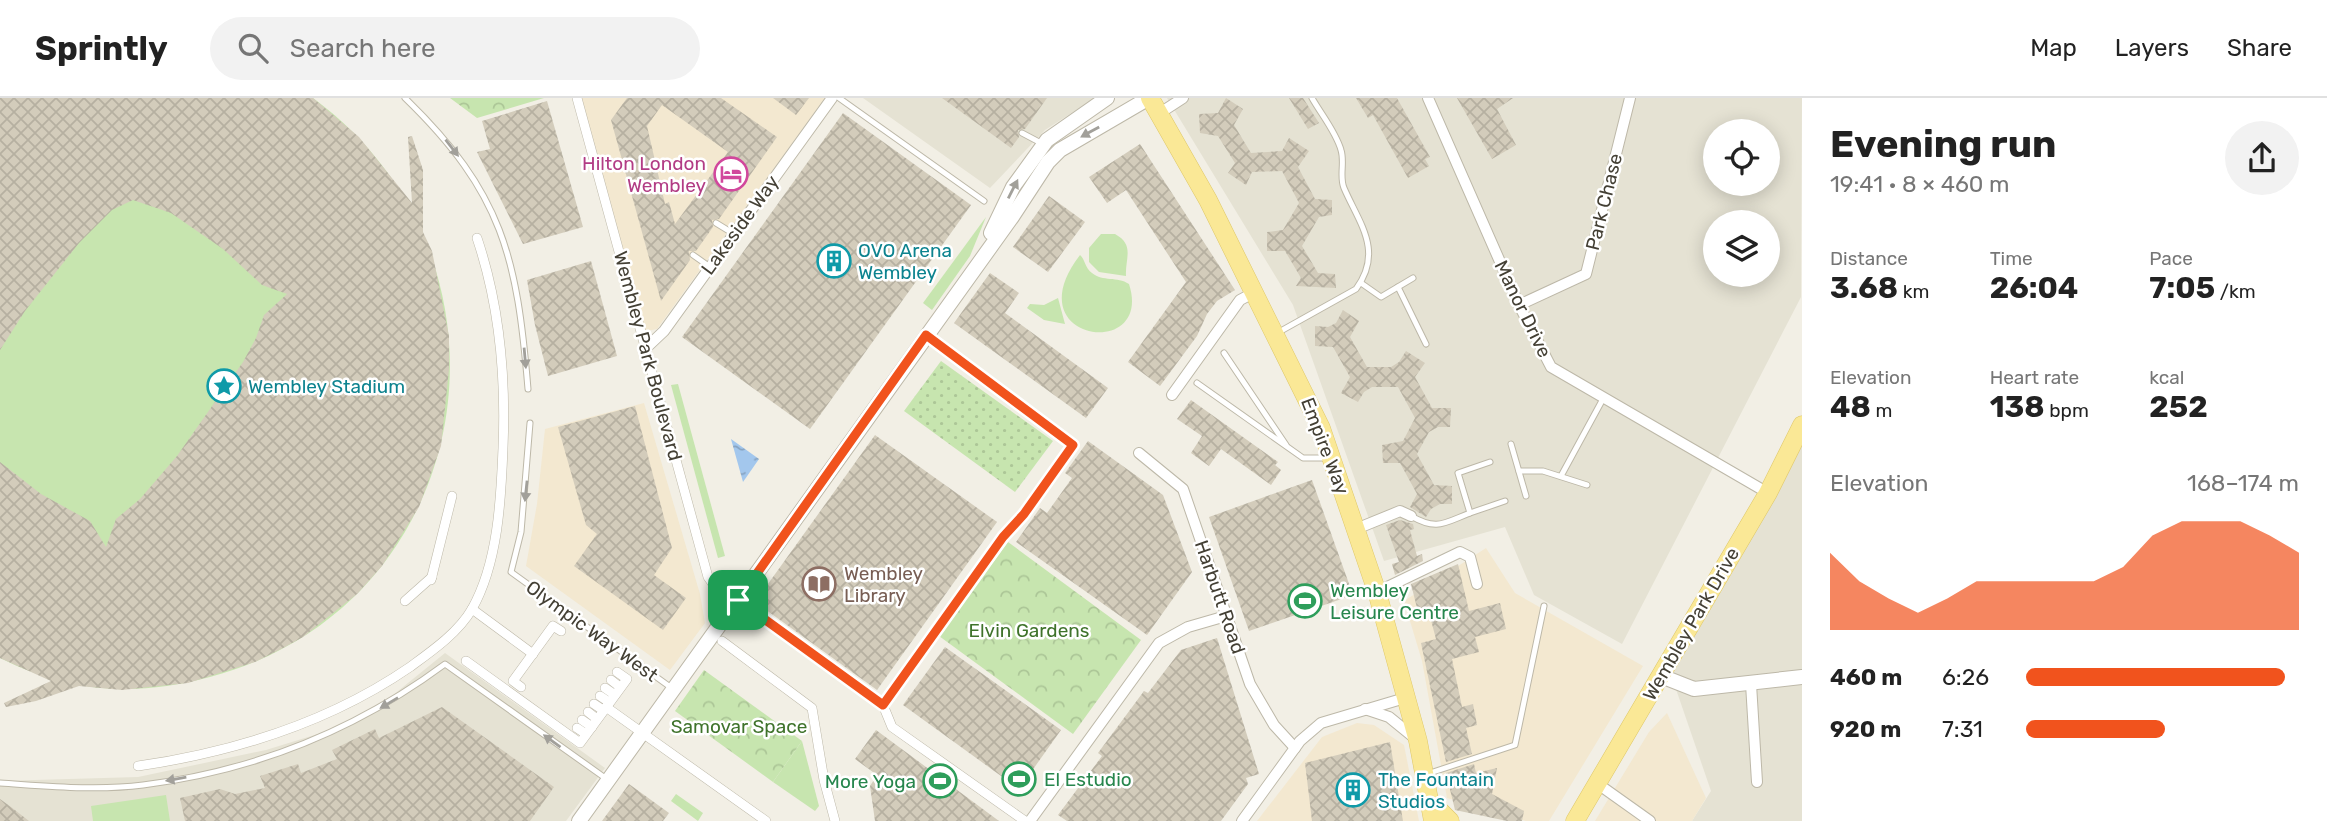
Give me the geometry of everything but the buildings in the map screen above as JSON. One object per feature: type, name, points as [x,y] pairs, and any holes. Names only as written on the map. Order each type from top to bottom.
[{"type":"main road","name":"Empire Way","points":[[1153,103],[1255,292],[1321,428],[1377,592],[1418,741],[1433,821]]},
{"type":"main road","name":"Wembley Park Drive","points":[[1575,821],[1769,493],[1802,425]]},
{"type":"main road","points":[[1430,801],[1450,821]]},
{"type":"street","name":"Wembley Park Boulevard","points":[[577,98],[708,577],[715,587],[737,601]]},
{"type":"street","name":"Lakeside Way","points":[[646,348],[664,331],[832,98]]},
{"type":"street","points":[[972,272],[1013,187],[1043,144],[1107,98]]},
{"type":"street","points":[[579,821],[1048,162],[1060,150],[1153,103],[1183,98]]},
{"type":"street","name":"Manor Drive","points":[[1428,98],[1519,305],[1551,367],[1769,493]]},
{"type":"street","name":"Park Chase","points":[[1519,305],[1587,274],[1630,98]]},
{"type":"street","points":[[138,766],[182,759],[234,746],[308,722],[351,702],[384,684],[425,656],[457,628],[472,609],[487,571],[496,523],[504,414],[498,323],[489,272],[477,238]]},
{"type":"street","points":[[1172,395],[1240,300],[1255,292]]},
{"type":"street","name":"Harbutt Road","points":[[1139,453],[1182,489],[1250,684],[1274,724],[1295,748]]},
{"type":"street","points":[[431,580],[453,496]]},
{"type":"street","points":[[1356,529],[1400,511],[1411,516]]},
{"type":"street","points":[[405,601],[431,580],[442,546]]},
{"type":"street","points":[[1377,592],[1460,552],[1470,556],[1477,584]]},
{"type":"street","points":[[472,609],[535,659],[553,626],[561,631]]},
{"type":"street","points":[[883,705],[892,727],[1028,821],[1159,643],[1188,627],[1226,616]]},
{"type":"street","points":[[722,641],[812,708],[824,780],[835,821]]},
{"type":"street","points":[[466,661],[580,743],[626,678],[597,700]]},
{"type":"street","points":[[1661,676],[1693,689],[1802,677]]},
{"type":"street","points":[[1751,684],[1757,782]]},
{"type":"street","points":[[1242,821],[1295,748],[1321,723],[1405,698]]},
{"type":"street","points":[[597,700],[604,710]]},
{"type":"street","points":[[597,700],[604,710]]},
{"type":"street","points":[[597,700],[604,710],[643,732],[766,821]]},
{"type":"street","points":[[1365,709],[1400,724],[1418,741]]},
{"type":"street","points":[[1598,784],[1650,821]]},
{"type":"lane","points":[[405,98],[446,140],[493,210],[516,278],[528,389]]},
{"type":"lane","points":[[839,98],[984,201]]},
{"type":"lane","points":[[1276,334],[1356,289],[1361,283],[1369,243],[1366,228],[1343,186],[1341,149],[1312,98]]},
{"type":"lane","points":[[1022,133],[1060,150]]},
{"type":"lane","points":[[716,223],[734,234]]},
{"type":"lane","points":[[693,255],[710,267]]},
{"type":"lane","points":[[1361,283],[1381,297],[1413,278]]},
{"type":"lane","points":[[1398,287],[1426,344]]},
{"type":"lane","points":[[737,601],[883,705],[1003,537],[1034,500],[1073,445],[926,335]]},
{"type":"lane","points":[[1224,353],[1287,447]]},
{"type":"lane","points":[[1197,383],[1303,458],[1332,458]]},
{"type":"lane","points":[[1562,476],[1604,397]]},
{"type":"lane","name":"Olympic Way West","points":[[530,423],[521,532],[511,572],[673,690]]},
{"type":"lane","points":[[1511,444],[1526,496]]},
{"type":"lane","points":[[1470,513],[1458,473],[1490,462]]},
{"type":"lane","points":[[1519,471],[1562,476],[1587,485]]},
{"type":"lane","points":[[1411,516],[1428,526],[1438,526],[1505,501]]},
{"type":"lane","points":[[1424,775],[1515,745],[1544,606]]},
{"type":"lane","points":[[0,783],[93,787],[141,785],[236,766],[302,745],[363,718],[446,664],[608,780]]},
{"type":"shaded area","points":[[576,98],[825,98],[657,329],[642,332]]},
{"type":"shaded area","points":[[863,98],[1095,98],[1045,130],[990,188]]},
{"type":"shaded area","points":[[1167,98],[1802,98],[1801,297],[1622,644],[1534,595],[1505,527],[1384,561],[1293,305]]},
{"type":"shaded area","points":[[644,403],[700,594],[705,623],[670,670],[526,566],[537,504],[545,429]]},
{"type":"shaded area","points":[[1802,430],[1802,821],[1692,821],[1711,791],[1667,663]]},
{"type":"shaded area","points":[[1486,548],[1515,593],[1643,666],[1549,821],[1526,821],[1447,798],[1422,661],[1404,601]]},
{"type":"shaded area","points":[[445,653],[605,768],[566,821],[0,821],[0,781],[138,777],[266,750],[334,729],[387,700]]},
{"type":"shaded area","points":[[1667,713],[1706,798],[1692,821],[1595,821],[1649,732]]},
{"type":"shaded area","points":[[1357,723],[1374,725],[1404,745],[1419,821],[1257,821],[1322,737]]},
{"type":"green space","name":"Wembley Stadium","points":[[0,98],[313,98],[383,166],[428,247],[448,333],[445,421],[419,505],[371,579],[301,638],[210,677],[129,689],[77,685],[52,679],[0,658]]},
{"type":"green space","points":[[450,98],[544,98],[477,118]]},
{"type":"green space","points":[[986,217],[970,256],[932,310],[923,303]]},
{"type":"green space","points":[[1101,234],[1115,234],[1125,243],[1128,252],[1126,276],[1099,272],[1089,262],[1089,248]]},
{"type":"green space","points":[[1080,255],[1096,276],[1129,284],[1131,308],[1122,324],[1107,332],[1089,331],[1073,323],[1063,307],[1064,284]]},
{"type":"green space","points":[[1058,298],[1065,324],[1044,320],[1027,308],[1030,304],[1044,305]]},
{"type":"green space","points":[[941,361],[1053,441],[1015,492],[904,411]]},
{"type":"green space","points":[[678,384],[725,556],[718,558],[671,385]]},
{"type":"green space","name":"Elvin Gardens","points":[[1008,542],[1141,640],[1073,734],[939,636]]},
{"type":"green space","name":"Samovar Space","points":[[704,670],[802,741],[773,782],[675,711]]},
{"type":"green space","points":[[802,741],[819,806],[815,811],[773,782]]},
{"type":"green space","points":[[676,794],[703,813],[698,821],[671,801]]},
{"type":"green space","points":[[166,795],[170,821],[93,821],[91,806]]},
{"type":"water","points":[[731,439],[759,459],[743,482]]},
{"type":"place","name":"Hilton London Wembley","points":[[731,174]]},
{"type":"place","name":"OVO Arena Wembley","points":[[834,261]]},
{"type":"place","name":"Wembley Stadium","points":[[224,386]]},
{"type":"place","name":"Wembley Library","points":[[819,584]]},
{"type":"place","name":"Wembley Leisure Centre","points":[[1305,601]]},
{"type":"place","name":"El Estudio","points":[[1019,779]]},
{"type":"place","name":"More Yoga","points":[[940,781]]},
{"type":"place","name":"The Fountain Studios","points":[[1353,790]]},
{"type":"route","points":[[926,335],[1073,445],[1024,514],[1003,537],[883,705],[738,600],[926,335]]}]
